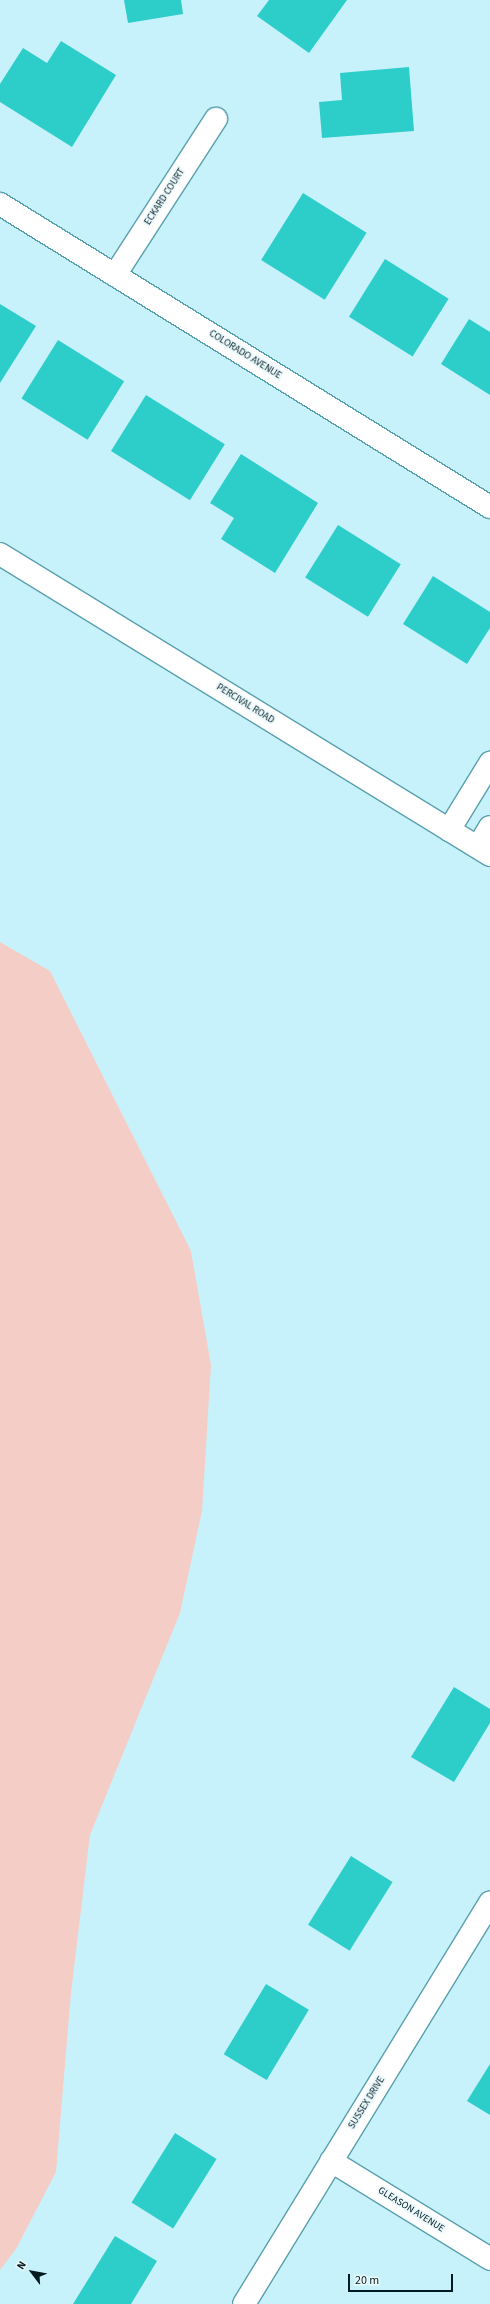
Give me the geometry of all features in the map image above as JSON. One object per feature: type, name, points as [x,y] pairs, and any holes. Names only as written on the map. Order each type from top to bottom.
[{"type":"street","name":"ECKARD COURT","points":[[115,275],[216,119]]},
{"type":"street","name":"COLORADO AVENUE","points":[[0,204],[490,506]]},
{"type":"street","name":"PERCIVAL ROAD","points":[[0,554],[484,851]]},
{"type":"street","points":[[449,830],[490,763]]},
{"type":"street","points":[[484,851],[490,827]]},
{"type":"street","name":"SUSSEX DRIVE","points":[[244,2304],[490,1902]]},
{"type":"street","name":"GLEASON AVENUE","points":[[331,2161],[490,2259]]},
{"type":"shaded area","points":[[0,942],[50,971],[191,1251],[211,1365],[202,1511],[180,1613],[90,1835],[71,1993],[56,2172],[16,2249],[0,2270]]},
{"type":"building","points":[[124,0],[181,0],[183,14],[128,23]]},
{"type":"building","points":[[269,0],[347,0],[309,53],[257,16]]},
{"type":"building","points":[[61,41],[116,75],[72,147],[0,102],[0,84],[23,48],[47,63]]},
{"type":"building","points":[[409,67],[414,131],[322,138],[319,102],[342,100],[340,73]]},
{"type":"building","points":[[303,193],[367,233],[325,300],[261,260]]},
{"type":"building","points":[[385,259],[449,299],[413,356],[349,317]]},
{"type":"building","points":[[0,304],[36,326],[0,383]]},
{"type":"building","points":[[469,319],[490,332],[490,395],[441,364]]},
{"type":"building","points":[[58,340],[124,381],[88,440],[21,399]]},
{"type":"building","points":[[146,395],[225,444],[190,500],[111,451]]},
{"type":"building","points":[[241,454],[318,503],[275,573],[221,539],[234,518],[210,503]]},
{"type":"building","points":[[338,525],[401,564],[368,617],[305,578]]},
{"type":"building","points":[[433,576],[490,612],[490,628],[467,664],[403,624]]},
{"type":"building","points":[[454,1687],[490,1709],[490,1723],[454,1782],[411,1757]]},
{"type":"building","points":[[351,1856],[393,1882],[350,1951],[308,1925]]},
{"type":"building","points":[[266,1984],[309,2010],[267,2080],[224,2054]]},
{"type":"building","points":[[490,2064],[490,2115],[467,2101]]},
{"type":"building","points":[[175,2133],[217,2159],[173,2229],[132,2203]]},
{"type":"building","points":[[115,2236],[157,2261],[131,2304],[73,2304]]}]
